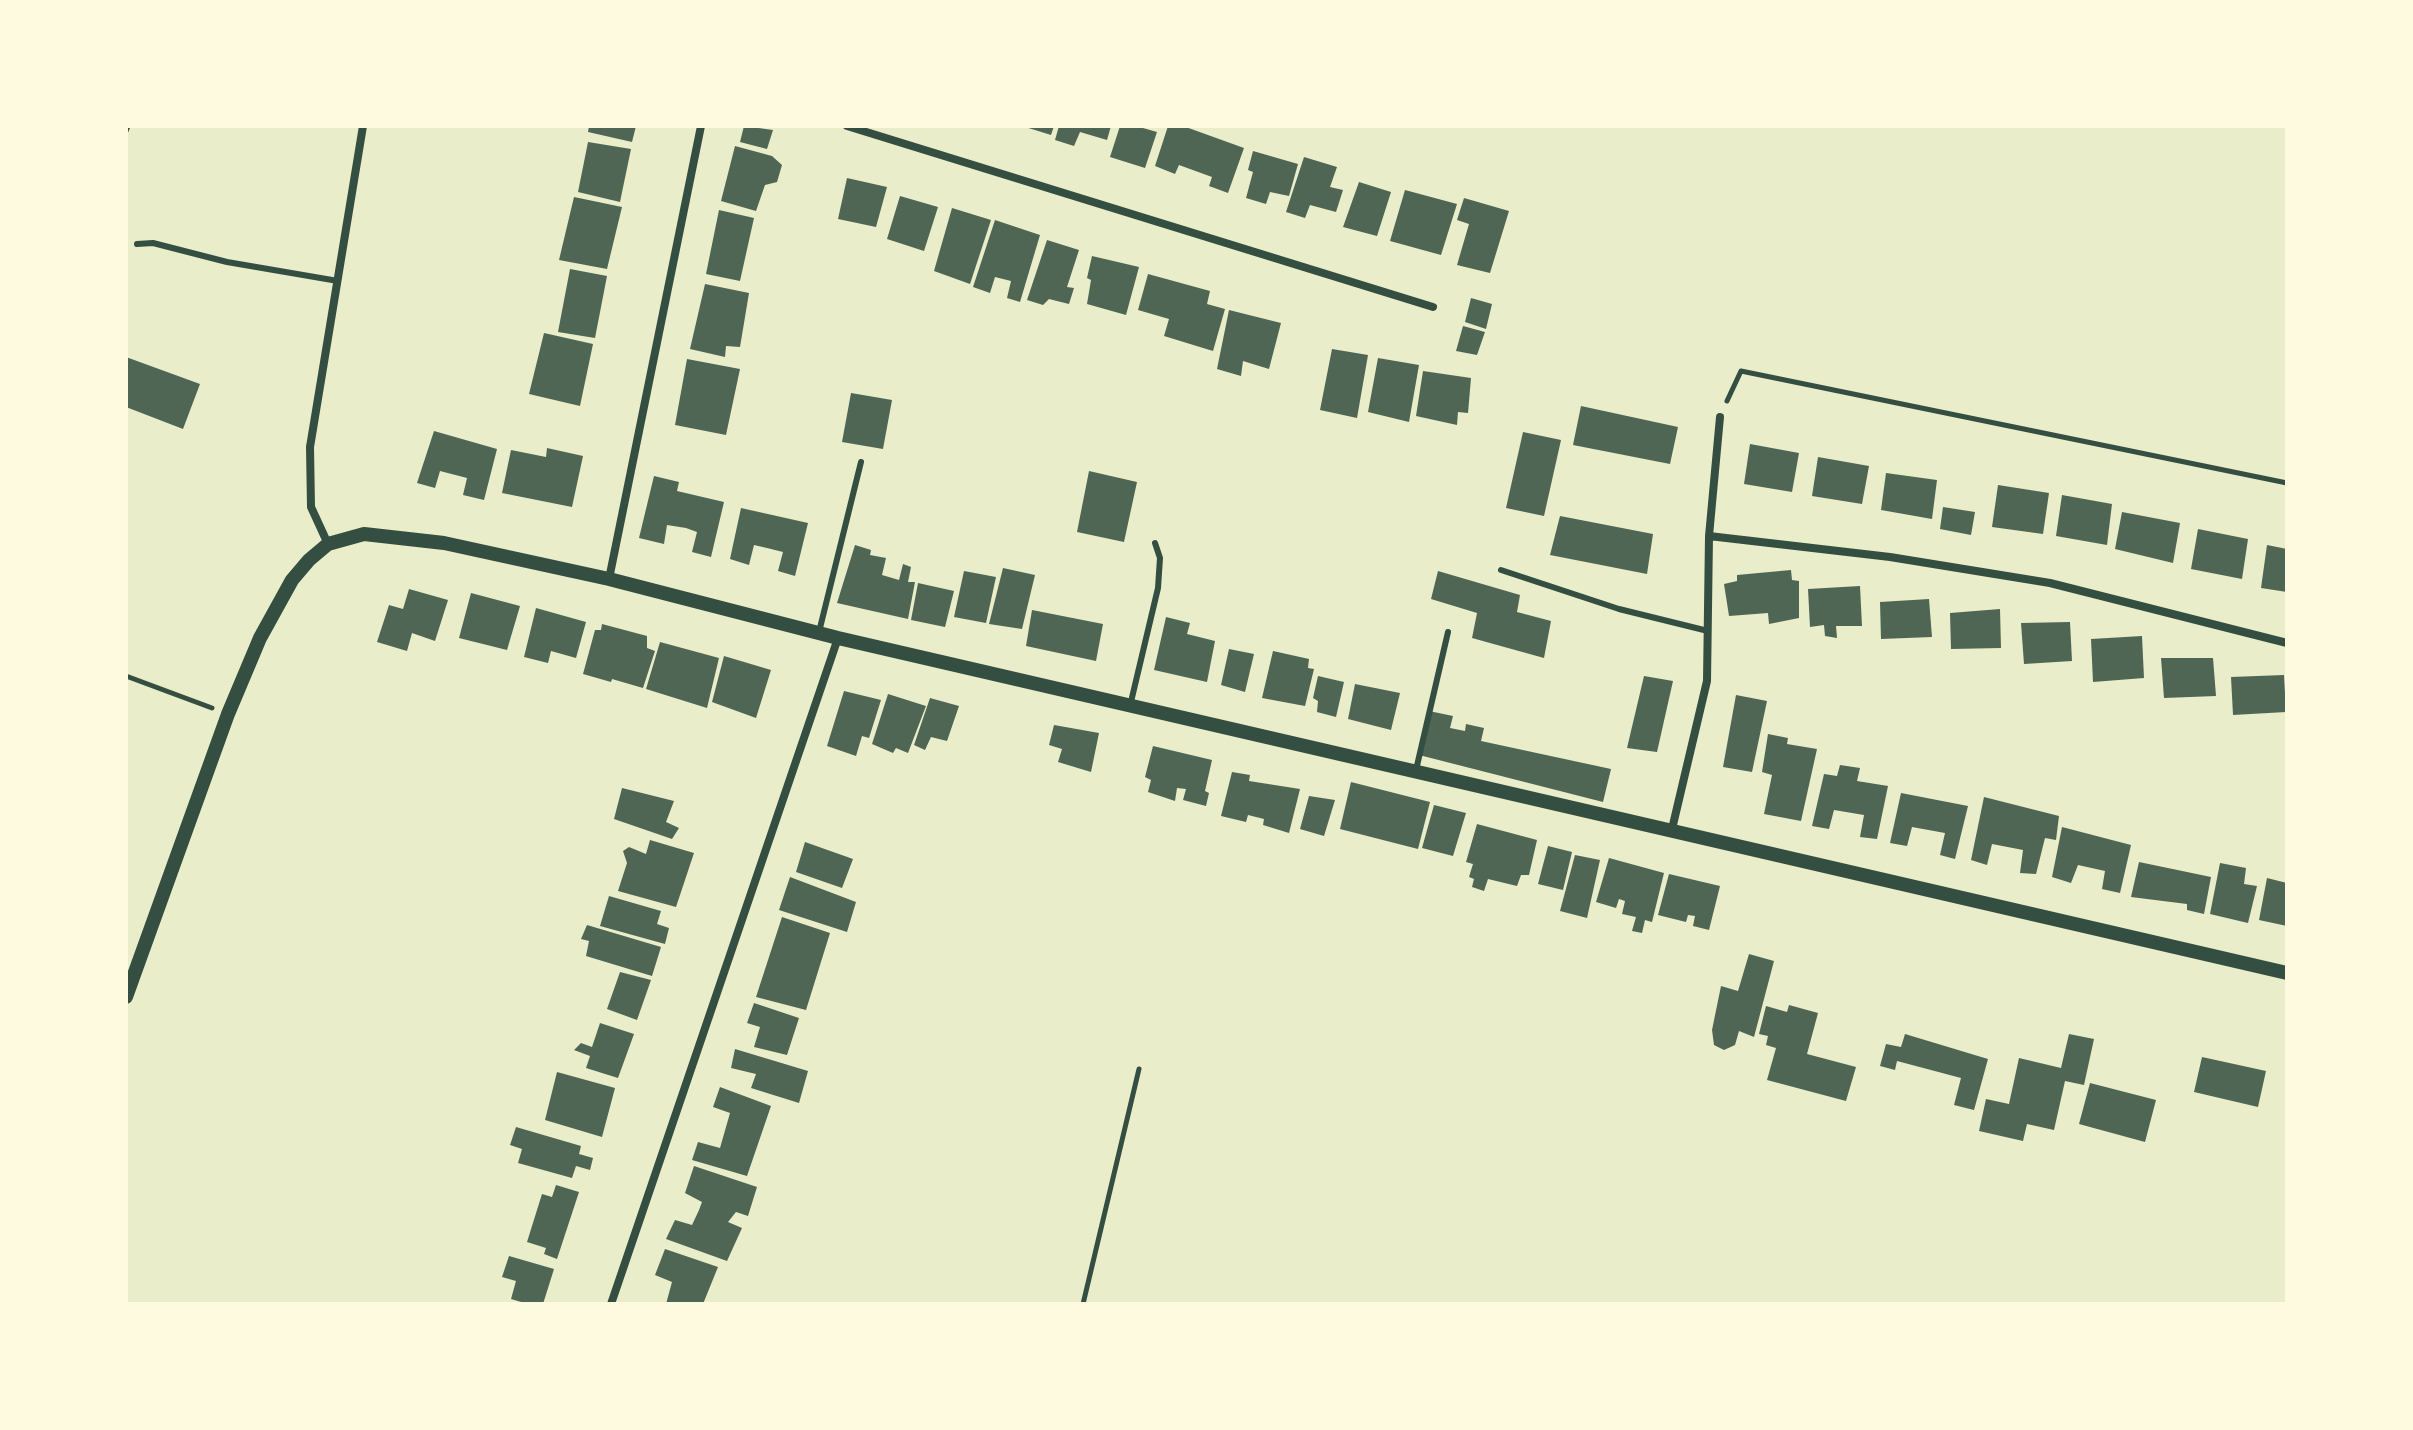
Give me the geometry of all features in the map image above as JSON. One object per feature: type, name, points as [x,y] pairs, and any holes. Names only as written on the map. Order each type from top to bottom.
[{"type":"street","points":[[328,544],[311,507],[310,447],[363,126]]},
{"type":"street","points":[[609,579],[701,126]]},
{"type":"street","points":[[847,126],[1433,307]]},
{"type":"street","points":[[1672,829],[1707,681],[1709,536],[1720,417]]},
{"type":"street","points":[[126,997],[228,714],[260,638],[292,580],[328,544],[364,534],[444,543],[609,579],[838,638],[2287,973]]},
{"type":"street","points":[[1709,536],[1890,557],[2050,583],[2287,643]]},
{"type":"street","points":[[611,1304],[838,638]]},
{"type":"lane","points":[[137,244],[153,243],[227,262],[338,281]]},
{"type":"lane","points":[[819,632],[861,462]]},
{"type":"lane","points":[[1130,706],[1158,588],[1160,558],[1155,543]]},
{"type":"lane","points":[[1501,570],[1619,609],[1708,631]]},
{"type":"lane","points":[[1416,770],[1448,632]]},
{"type":"path","points":[[1720,417],[1741,371],[2287,483]]},
{"type":"path","points":[[126,676],[228,714]]},
{"type":"path","points":[[1083,1304],[1139,1069]]},
{"type":"building","points":[[589,126],[636,126],[632,142],[588,132]]},
{"type":"building","points":[[744,126],[773,130],[767,149],[740,142]]},
{"type":"building","points":[[1022,126],[1054,126],[1051,135]]},
{"type":"building","points":[[1059,126],[1111,126],[1107,140],[1080,132],[1074,146],[1055,140]]},
{"type":"building","points":[[1120,126],[1136,126],[1157,132],[1145,168],[1110,157]]},
{"type":"building","points":[[1168,126],[1183,126],[1244,148],[1228,193],[1209,186],[1212,177],[1179,165],[1175,174],[1155,166]]},
{"type":"building","points":[[588,142],[631,149],[620,202],[578,192]]},
{"type":"building","points":[[735,146],[772,156],[782,165],[777,182],[765,185],[756,211],[721,201]]},
{"type":"building","points":[[1253,151],[1298,164],[1289,196],[1270,192],[1266,204],[1246,198],[1253,172],[1248,170]]},
{"type":"building","points":[[1304,157],[1337,167],[1330,187],[1343,190],[1336,212],[1310,205],[1305,218],[1286,212]]},
{"type":"building","points":[[847,178],[887,187],[876,227],[838,219]]},
{"type":"building","points":[[1359,182],[1391,192],[1377,236],[1343,227]]},
{"type":"building","points":[[1405,190],[1457,204],[1441,255],[1390,241]]},
{"type":"building","points":[[900,196],[938,207],[924,251],[887,239]]},
{"type":"building","points":[[574,197],[622,207],[607,269],[559,260]]},
{"type":"building","points":[[1464,198],[1509,211],[1490,273],[1457,265],[1469,224],[1457,220]]},
{"type":"building","points":[[952,208],[991,220],[970,284],[934,271]]},
{"type":"building","points":[[719,210],[754,218],[740,281],[706,274]]},
{"type":"building","points":[[995,220],[1040,235],[1020,302],[1007,298],[1011,281],[995,277],[990,293],[973,287]]},
{"type":"building","points":[[1047,240],[1079,250],[1067,287],[1074,288],[1069,304],[1049,299],[1043,305],[1027,300]]},
{"type":"building","points":[[1092,256],[1139,267],[1126,315],[1087,304],[1091,280],[1087,278]]},
{"type":"building","points":[[570,269],[607,276],[595,338],[558,332]]},
{"type":"building","points":[[1148,274],[1210,291],[1207,304],[1225,309],[1213,351],[1164,336],[1169,319],[1138,310]]},
{"type":"building","points":[[705,284],[749,293],[740,347],[726,346],[725,357],[690,349]]},
{"type":"building","points":[[1471,298],[1492,304],[1486,329],[1465,322]]},
{"type":"building","points":[[1229,310],[1281,323],[1269,369],[1243,361],[1241,376],[1217,369]]},
{"type":"building","points":[[1463,326],[1485,332],[1477,355],[1456,351]]},
{"type":"building","points":[[544,333],[593,344],[580,406],[529,394]]},
{"type":"building","points":[[1332,349],[1368,355],[1357,418],[1320,410]]},
{"type":"building","points":[[126,357],[200,384],[183,429],[126,407]]},
{"type":"building","points":[[1378,358],[1419,365],[1409,422],[1368,412]]},
{"type":"building","points":[[687,359],[740,369],[726,435],[675,425]]},
{"type":"building","points":[[1423,371],[1471,378],[1468,413],[1458,412],[1457,425],[1416,416]]},
{"type":"building","points":[[851,393],[892,400],[883,449],[842,442]]},
{"type":"building","points":[[1581,406],[1678,427],[1670,464],[1573,445]]},
{"type":"building","points":[[434,431],[497,449],[484,500],[463,495],[467,478],[440,471],[435,488],[417,483]]},
{"type":"building","points":[[1523,432],[1561,440],[1544,516],[1506,508]]},
{"type":"building","points":[[1750,444],[1799,453],[1792,492],[1744,484]]},
{"type":"building","points":[[547,448],[583,456],[572,507],[502,493],[511,450],[546,457]]},
{"type":"building","points":[[1818,457],[1869,466],[1862,504],[1812,496]]},
{"type":"building","points":[[1089,471],[1137,482],[1124,542],[1077,532]]},
{"type":"building","points":[[1886,473],[1937,480],[1932,519],[1881,510]]},
{"type":"building","points":[[654,476],[679,482],[677,491],[724,502],[711,557],[692,552],[697,532],[686,528],[667,525],[664,544],[639,538]]},
{"type":"building","points":[[1998,485],[2049,493],[2043,534],[1992,527]]},
{"type":"building","points":[[2062,495],[2112,504],[2107,545],[2056,536]]},
{"type":"building","points":[[1943,507],[1975,512],[1971,535],[1940,529]]},
{"type":"building","points":[[741,508],[808,523],[795,576],[778,571],[783,552],[754,545],[749,565],[730,559]]},
{"type":"building","points":[[2122,512],[2180,523],[2173,563],[2115,549]]},
{"type":"building","points":[[1560,516],[1653,534],[1647,574],[1550,555]]},
{"type":"building","points":[[2198,529],[2248,539],[2242,579],[2191,569]]},
{"type":"building","points":[[855,545],[871,550],[870,555],[886,558],[882,575],[899,580],[903,564],[911,567],[908,582],[915,582],[908,619],[837,603]]},
{"type":"building","points":[[2267,545],[2287,549],[2287,592],[2261,588]]},
{"type":"building","points":[[1003,568],[1035,575],[1022,629],[989,624]]},
{"type":"building","points":[[1791,570],[1792,580],[1799,581],[1799,618],[1769,624],[1768,613],[1729,616],[1724,584],[1737,581],[1737,575]]},
{"type":"building","points":[[964,571],[996,577],[986,623],[954,617]]},
{"type":"building","points":[[1438,571],[1520,595],[1517,612],[1551,621],[1544,658],[1472,638],[1477,613],[1431,599]]},
{"type":"building","points":[[918,583],[954,591],[945,627],[911,620]]},
{"type":"building","points":[[1860,586],[1862,626],[1836,626],[1837,638],[1825,636],[1824,625],[1810,627],[1808,589]]},
{"type":"building","points":[[409,589],[448,600],[435,641],[412,633],[407,651],[377,642],[389,605],[403,609]]},
{"type":"building","points":[[471,593],[520,606],[507,650],[459,638]]},
{"type":"building","points":[[1929,599],[1932,637],[1881,639],[1880,602]]},
{"type":"building","points":[[536,608],[586,622],[576,658],[551,651],[548,663],[524,657]]},
{"type":"building","points":[[2000,609],[2001,648],[1951,649],[1950,613]]},
{"type":"building","points":[[1032,610],[1103,624],[1096,661],[1026,646]]},
{"type":"building","points":[[1166,617],[1190,623],[1187,634],[1215,641],[1207,682],[1154,670]]},
{"type":"building","points":[[2070,622],[2072,661],[2024,664],[2021,623]]},
{"type":"building","points":[[602,624],[647,636],[647,648],[655,651],[643,688],[583,674],[595,630],[601,630]]},
{"type":"building","points":[[2142,636],[2144,678],[2093,682],[2091,639]]},
{"type":"building","points":[[660,642],[719,658],[707,708],[646,689]]},
{"type":"building","points":[[1229,649],[1254,654],[1245,692],[1221,685]]},
{"type":"building","points":[[1273,651],[1309,659],[1308,668],[1314,669],[1305,706],[1262,698]]},
{"type":"building","points":[[724,656],[771,670],[756,718],[712,702]]},
{"type":"building","points":[[2161,658],[2213,658],[2216,696],[2164,698]]},
{"type":"building","points":[[2284,675],[2286,712],[2233,715],[2231,677]]},
{"type":"building","points":[[1318,676],[1344,682],[1336,717],[1317,712],[1318,701],[1313,698]]},
{"type":"building","points":[[1644,676],[1673,681],[1657,752],[1627,748]]},
{"type":"building","points":[[1355,684],[1400,693],[1391,730],[1348,719]]},
{"type":"building","points":[[844,691],[881,700],[869,738],[862,736],[856,756],[827,746]]},
{"type":"building","points":[[888,694],[926,706],[908,753],[896,748],[893,753],[872,744]]},
{"type":"building","points":[[1736,695],[1767,701],[1752,772],[1723,767]]},
{"type":"building","points":[[930,698],[959,706],[947,741],[931,737],[925,750],[914,745]]},
{"type":"building","points":[[1429,711],[1453,716],[1450,728],[1465,731],[1466,724],[1484,728],[1481,741],[1611,769],[1603,802],[1419,755]]},
{"type":"building","points":[[1054,725],[1099,733],[1091,772],[1058,762],[1062,749],[1049,745]]},
{"type":"building","points":[[1768,734],[1788,738],[1787,744],[1817,749],[1801,821],[1764,814],[1772,775],[1762,772]]},
{"type":"building","points":[[1153,746],[1212,760],[1205,791],[1209,793],[1206,806],[1183,800],[1186,789],[1177,788],[1175,801],[1148,792],[1151,780],[1145,777]]},
{"type":"building","points":[[1840,765],[1860,768],[1857,781],[1888,786],[1877,839],[1860,837],[1864,815],[1834,810],[1829,829],[1812,826],[1824,774],[1837,776]]},
{"type":"building","points":[[1232,772],[1250,775],[1249,781],[1300,789],[1289,833],[1263,825],[1264,819],[1248,815],[1246,822],[1221,816]]},
{"type":"building","points":[[1351,782],[1430,802],[1418,849],[1340,829]]},
{"type":"building","points":[[622,788],[674,801],[666,822],[679,828],[672,839],[614,819]]},
{"type":"building","points":[[1901,793],[1968,806],[1955,859],[1940,855],[1945,833],[1912,827],[1907,846],[1890,843]]},
{"type":"building","points":[[1309,796],[1335,800],[1324,836],[1300,829]]},
{"type":"building","points":[[1984,797],[2059,816],[2056,840],[2045,838],[2036,874],[2020,873],[2023,850],[1992,844],[1987,865],[1971,860]]},
{"type":"building","points":[[1434,805],[1466,813],[1453,856],[1422,848]]},
{"type":"building","points":[[1477,824],[1537,840],[1529,875],[1521,875],[1517,886],[1488,879],[1484,891],[1472,887],[1474,879],[1469,877],[1473,864],[1466,862]]},
{"type":"building","points":[[2062,827],[2131,845],[2120,893],[2102,889],[2105,871],[2078,865],[2071,883],[2052,877]]},
{"type":"building","points":[[650,840],[694,853],[676,907],[618,891],[627,863],[623,851],[629,847],[646,854]]},
{"type":"building","points":[[805,842],[853,859],[842,888],[796,872]]},
{"type":"building","points":[[1548,846],[1572,852],[1563,890],[1538,884]]},
{"type":"building","points":[[1575,855],[1600,860],[1587,918],[1560,911]]},
{"type":"building","points":[[1609,858],[1664,873],[1652,922],[1645,920],[1642,933],[1632,931],[1636,917],[1622,914],[1625,901],[1619,899],[1616,908],[1596,902]]},
{"type":"building","points":[[2139,862],[2211,877],[2204,914],[2187,910],[2187,904],[2131,897]]},
{"type":"building","points":[[2220,863],[2246,868],[2244,884],[2257,886],[2248,923],[2210,914]]},
{"type":"building","points":[[1669,874],[1720,886],[1709,930],[1693,926],[1695,916],[1688,915],[1686,922],[1658,915]]},
{"type":"building","points":[[790,877],[856,902],[847,932],[779,910]]},
{"type":"building","points":[[2267,878],[2287,883],[2287,926],[2259,920]]},
{"type":"building","points":[[609,896],[661,911],[657,924],[669,928],[665,944],[600,926]]},
{"type":"building","points":[[782,917],[830,933],[806,1010],[756,997]]},
{"type":"building","points":[[587,925],[661,947],[652,976],[586,956],[589,941],[581,939]]},
{"type":"building","points":[[1749,954],[1774,961],[1754,1037],[1739,1031],[1735,1045],[1724,1050],[1714,1045],[1712,1030],[1721,986],[1738,991]]},
{"type":"building","points":[[620,972],[651,980],[637,1020],[607,1009]]},
{"type":"building","points":[[754,1003],[799,1018],[787,1055],[754,1047],[760,1027],[747,1023]]},
{"type":"building","points":[[1789,1005],[1818,1013],[1807,1054],[1856,1067],[1846,1101],[1767,1080],[1776,1048],[1766,1045],[1768,1036],[1759,1034],[1766,1006],[1787,1012]]},
{"type":"building","points":[[600,1023],[634,1034],[618,1078],[586,1068],[590,1056],[574,1050],[581,1043],[592,1047]]},
{"type":"building","points":[[1905,1034],[1988,1059],[1974,1110],[1954,1105],[1961,1078],[1897,1061],[1895,1070],[1880,1066],[1886,1044],[1901,1047]]},
{"type":"building","points":[[2069,1034],[2094,1039],[2084,1085],[2065,1081],[2054,1130],[2027,1124],[2023,1141],[1979,1131],[1986,1099],[2009,1104],[2019,1058],[2061,1068]]},
{"type":"building","points":[[735,1049],[808,1071],[799,1103],[751,1088],[756,1074],[731,1068]]},
{"type":"building","points":[[2202,1057],[2266,1071],[2258,1107],[2194,1092]]},
{"type":"building","points":[[557,1072],[615,1088],[602,1137],[545,1120]]},
{"type":"building","points":[[2090,1083],[2156,1100],[2145,1142],[2079,1124]]},
{"type":"building","points":[[720,1087],[771,1106],[747,1176],[692,1160],[698,1142],[720,1148],[730,1113],[713,1107]]},
{"type":"building","points":[[516,1127],[581,1146],[579,1154],[593,1158],[590,1170],[576,1166],[572,1178],[518,1163],[522,1149],[510,1145]]},
{"type":"building","points":[[694,1166],[757,1187],[748,1216],[736,1212],[728,1222],[742,1228],[727,1261],[666,1239],[675,1220],[692,1225],[699,1210],[702,1202],[685,1193]]},
{"type":"building","points":[[556,1185],[579,1192],[557,1259],[544,1254],[546,1248],[527,1242],[542,1194],[552,1197]]},
{"type":"building","points":[[665,1249],[718,1267],[703,1304],[666,1304],[672,1282],[655,1275]]},
{"type":"building","points":[[509,1256],[554,1269],[543,1304],[511,1299],[516,1281],[502,1277]]}]
